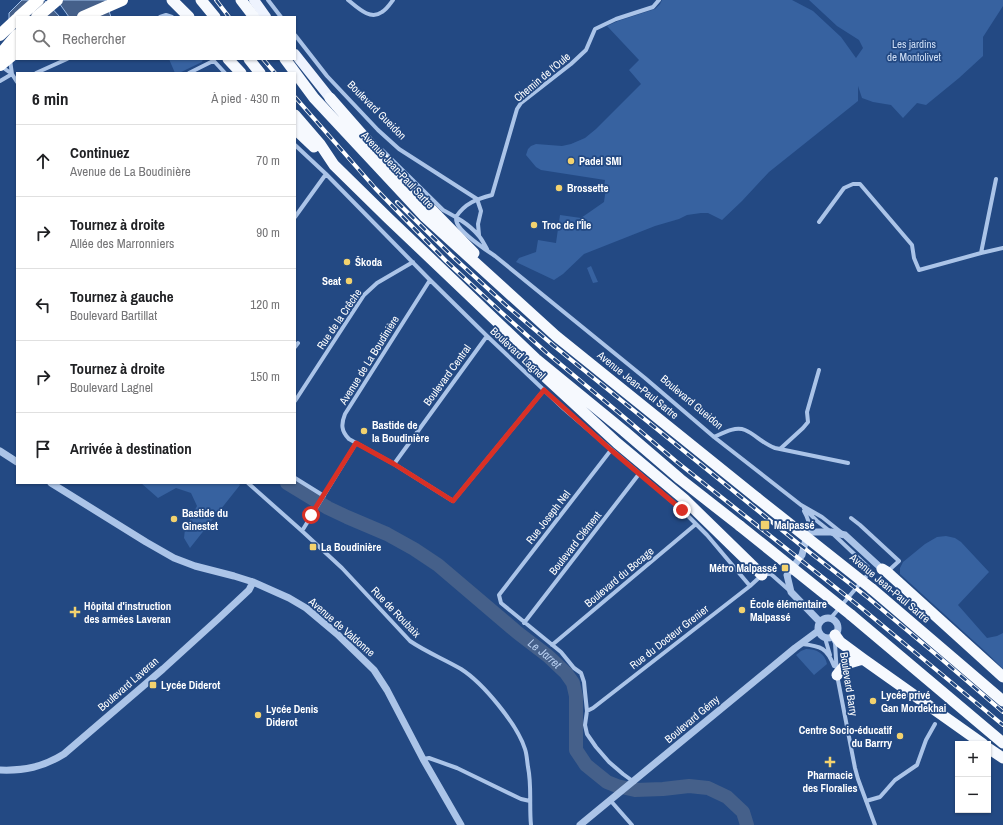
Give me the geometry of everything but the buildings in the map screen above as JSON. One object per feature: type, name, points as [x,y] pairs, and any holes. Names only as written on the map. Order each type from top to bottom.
[{"type":"highway","points":[[20,16],[38,0]]},
{"type":"highway","points":[[38,16],[57,0]]},
{"type":"highway","points":[[85,16],[122,0]]},
{"type":"highway","points":[[172,0],[188,16]]},
{"type":"highway","points":[[201,0],[214,16]]},
{"type":"highway","points":[[241,0],[253,16]]},
{"type":"highway","points":[[1,45],[16,21]]},
{"type":"highway","points":[[1,45],[16,37]]},
{"type":"highway","points":[[0,64],[16,52]]},
{"type":"highway","points":[[229,60],[240,72]]},
{"type":"highway","points":[[250,60],[259,72]]},
{"type":"highway","name":"Avenue Jean-Paul Sartre","points":[[286,60],[295,72]]},
{"type":"highway","name":"Avenue Jean-Paul Sartre","points":[[296,74],[314,98],[425,217],[556,336],[872,589],[1003,701]]},
{"type":"highway","points":[[330,98],[395,172],[556,336]]},
{"type":"highway","points":[[296,116],[320,144],[334,165]]},
{"type":"highway","points":[[296,130],[536,359],[680,479],[851,615],[1003,743]]},
{"type":"highway","points":[[388,218],[532,366],[617,443],[684,499],[767,575]]},
{"type":"highway","points":[[884,570],[1003,676]]},
{"type":"highway","points":[[831,637],[979,741]]},
{"type":"highway","points":[[836,672],[846,664],[863,659]]},
{"type":"highway","points":[[991,750],[1003,758]]},
{"type":"main road","points":[[254,0],[265,16]]},
{"type":"main road","name":"Boulevard Gueidon","points":[[296,55],[330,98]]},
{"type":"street","points":[[268,0],[280,16]]},
{"type":"street","points":[[348,0],[364,12],[374,16],[384,12],[393,0]]},
{"type":"street","name":"Chemin de l'Oule","points":[[477,199],[492,195],[517,109],[521,103],[571,64],[586,50],[595,29],[616,19],[653,7],[659,0]]},
{"type":"street","name":"Boulevard Gueidon","points":[[296,36],[327,76],[378,130],[399,149],[477,199]]},
{"type":"street","points":[[1,45],[11,62],[12,74]]},
{"type":"street","points":[[38,72],[65,60]]},
{"type":"street","points":[[191,72],[212,60],[224,72]]},
{"type":"street","points":[[0,64],[12,74],[16,80]]},
{"type":"street","points":[[0,81],[12,74]]},
{"type":"street","name":"Boulevard Gueidon","points":[[330,98],[443,210],[465,222],[479,235],[488,251]]},
{"type":"street","name":"Boulevard Lagnel","points":[[296,146],[326,174],[430,280],[544,390],[611,450],[682,510],[707,535],[750,586]]},
{"type":"street","points":[[296,216],[326,174]]},
{"type":"street","points":[[981,253],[996,179]]},
{"type":"street","points":[[819,222],[844,188],[853,184],[860,184],[912,245],[914,258],[919,270],[1003,248]]},
{"type":"street","points":[[456,217],[459,212],[470,202],[477,199],[481,210],[478,224],[479,235]]},
{"type":"street","name":"Boulevard Gueidon","points":[[456,217],[460,228],[478,244],[618,356],[714,437],[801,505],[822,517],[845,535],[884,570]]},
{"type":"street","name":"Rue de la Crêche","points":[[296,399],[364,295],[377,282],[413,262]]},
{"type":"street","name":"Avenue de La Boudinière","points":[[356,443],[345,435],[343,430],[343,420],[345,414],[430,280]]},
{"type":"street","name":"Boulevard Central","points":[[394,464],[487,336]]},
{"type":"street","points":[[780,449],[808,422],[807,412],[819,370]]},
{"type":"street","points":[[302,531],[356,443],[394,464],[453,501],[544,390]]},
{"type":"street","points":[[714,437],[728,431],[744,430],[769,446],[848,463]]},
{"type":"street","name":"Rue Joseph Nel","points":[[524,623],[500,603],[499,595],[611,450]]},
{"type":"street","points":[[0,451],[16,461]]},
{"type":"street","name":"Boulevard Clément","points":[[524,623],[639,474]]},
{"type":"street","points":[[296,479],[324,496]]},
{"type":"street","name":"Avenue de Valdonne","points":[[52,484],[174,558],[195,566],[253,582],[289,598],[306,608],[337,634],[374,670],[387,690],[423,759],[461,825]]},
{"type":"street","name":"Rue de Roubaix","points":[[249,484],[342,568],[410,641],[420,648],[461,669],[479,684],[492,698],[516,731],[525,749],[529,768],[531,825]]},
{"type":"street","points":[[791,592],[787,575],[802,555],[806,539],[810,532],[810,526],[801,505]]},
{"type":"street","points":[[801,505],[868,567],[869,573],[830,619]]},
{"type":"street","points":[[850,518],[860,525],[899,561],[884,570]]},
{"type":"street","name":"Boulevard du Bocage","points":[[552,644],[696,524]]},
{"type":"street","points":[[810,532],[831,532],[845,535]]},
{"type":"street","points":[[767,575],[791,592],[820,622]]},
{"type":"street","name":"Rue du Docteur Grenier","points":[[587,711],[593,708],[750,586],[767,575]]},
{"type":"street","name":"Boulevard Laveran","points":[[0,770],[15,771],[34,768],[64,754],[163,669],[218,619],[249,590],[253,582]]},
{"type":"street","points":[[830,619],[836,622],[838,629],[831,637],[820,634],[818,631],[818,625],[820,622],[830,619]]},
{"type":"street","points":[[524,623],[552,644],[561,652],[574,668],[581,673],[584,682],[587,711],[585,725],[587,734],[609,762],[634,782]]},
{"type":"street","name":"Boulevard Gémy","points":[[580,825],[789,653],[818,631]]},
{"type":"street","name":"Boulevard Barry","points":[[831,637],[830,656],[836,672]]},
{"type":"street","name":"Boulevard Barry","points":[[831,637],[834,643],[836,672],[855,768],[875,825]]},
{"type":"street","points":[[802,644],[821,648],[830,656]]},
{"type":"street","points":[[866,801],[880,797],[895,780],[916,765],[926,740],[935,724]]},
{"type":"street","points":[[423,759],[429,758],[457,768],[530,802]]},
{"type":"street","points":[[610,800],[632,825]]},
{"type":"green space","name":"Les jardins de Montolivet","points":[[662,0],[792,0],[813,11],[841,37],[856,58],[863,48],[859,40],[837,26],[809,0],[1003,0],[1003,6],[983,37],[983,56],[926,105],[917,103],[903,118],[891,105],[873,102],[862,98],[858,86],[858,101],[769,172],[722,220],[708,213],[701,213],[687,215],[655,226],[584,254],[563,274],[554,280],[516,262],[519,258],[536,252],[538,240],[556,243],[560,215],[581,218],[604,202],[606,188],[604,187],[605,180],[541,170],[536,167],[526,155],[528,149],[536,144],[562,146],[585,138],[641,84],[629,70],[639,60],[607,26],[655,9]]},
{"type":"green space","points":[[169,60],[203,60],[202,62],[181,72],[175,72]]},
{"type":"green space","points":[[591,266],[598,282],[593,283],[587,268]]},
{"type":"green space","points":[[142,484],[240,485],[190,548],[184,538],[185,529],[197,506],[191,493],[176,488],[158,498]]},
{"type":"green space","points":[[946,536],[955,538],[961,542],[989,572],[958,605],[987,638],[1003,633],[1003,669],[900,574],[900,568],[903,562],[925,544],[937,537]]},
{"type":"green space","points":[[806,649],[820,652],[826,660],[827,664],[814,675],[796,655]]},
{"type":"shaded area","points":[[22,0],[44,0],[59,16],[16,16],[16,27],[9,19],[9,13]]},
{"type":"shaded area","points":[[57,0],[105,0],[111,16],[68,16]]},
{"type":"waterway","name":"Le Jarret","points":[[289,484],[328,508],[387,534],[414,549],[438,565],[518,633],[548,656],[566,673],[573,683],[576,696],[576,750],[586,765],[607,782],[635,790],[689,786],[708,788],[727,797],[743,812],[747,825]]},
{"type":"railway","points":[[216,0],[228,16]]},
{"type":"railway","points":[[264,60],[274,72]]},
{"type":"railway","points":[[296,98],[375,188],[446,261],[547,353],[677,462],[859,606],[1003,725]]},
{"type":"railway","points":[[397,202],[451,255],[508,307],[554,346],[867,597],[1003,712]]},
{"type":"place","name":"Padel SMI","points":[[571,161]]},
{"type":"place","name":"Brossette","points":[[559,188]]},
{"type":"place","name":"Troc de l'Île","points":[[534,225]]},
{"type":"place","name":"Škoda","points":[[347,262]]},
{"type":"place","name":"Seat","points":[[349,281]]},
{"type":"place","name":"Bastide de la Boudinière","points":[[364,431]]},
{"type":"place","name":"Bastide du Ginestet","points":[[174,519]]},
{"type":"place","name":"Malpassé","points":[[765,525]]},
{"type":"place","name":"La Boudinière","points":[[313,547]]},
{"type":"place","name":"Métro Malpassé","points":[[785,568]]},
{"type":"place","name":"École élémentaire Malpassé","points":[[742,610]]},
{"type":"place","name":"Hôpital d'instruction des armées Laveran","points":[[75,612]]},
{"type":"place","name":"Lycée Diderot","points":[[153,685]]},
{"type":"place","name":"Lycée privé Gan Mordekhai","points":[[873,701]]},
{"type":"place","name":"Lycée Denis Diderot","points":[[258,715]]},
{"type":"place","name":"Centre Socio-éducatif du Barrry","points":[[900,736]]},
{"type":"place","name":"Pharmacie des Floralies","points":[[830,762]]},
{"type":"route","points":[[311,515],[356,443],[394,464],[453,501],[544,390],[611,450],[682,510]]}]
